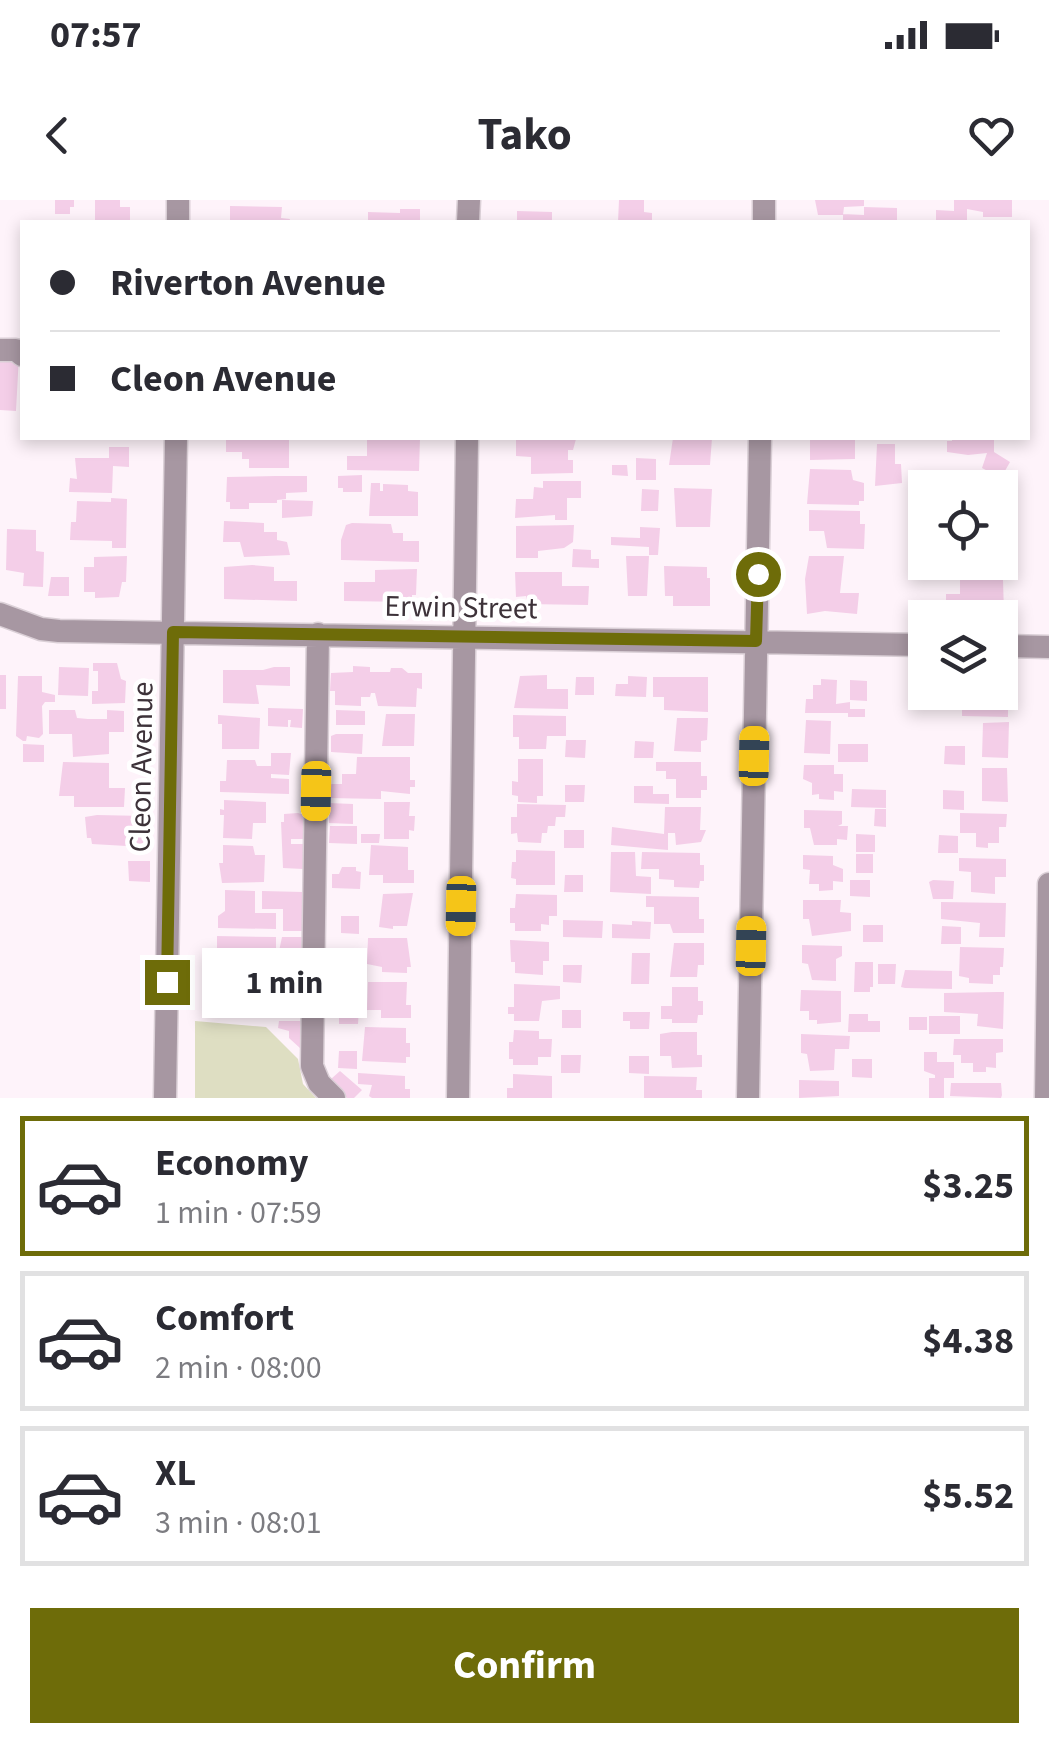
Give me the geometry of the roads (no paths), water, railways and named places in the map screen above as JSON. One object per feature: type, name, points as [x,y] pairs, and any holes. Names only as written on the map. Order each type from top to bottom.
[{"type":"street","name":"Cleon Avenue","points":[[165,1098],[176,440]]},
{"type":"street","points":[[458,1098],[467,440]]},
{"type":"street","points":[[748,1098],[760,440]]},
{"type":"street","name":"Erwin Street","points":[[0,614],[58,631],[908,645]]},
{"type":"street","points":[[318,634],[312,1066],[319,1083],[334,1098]]},
{"type":"street","points":[[1018,646],[1049,647]]},
{"type":"street","points":[[1046,1098],[1049,884]]}]
